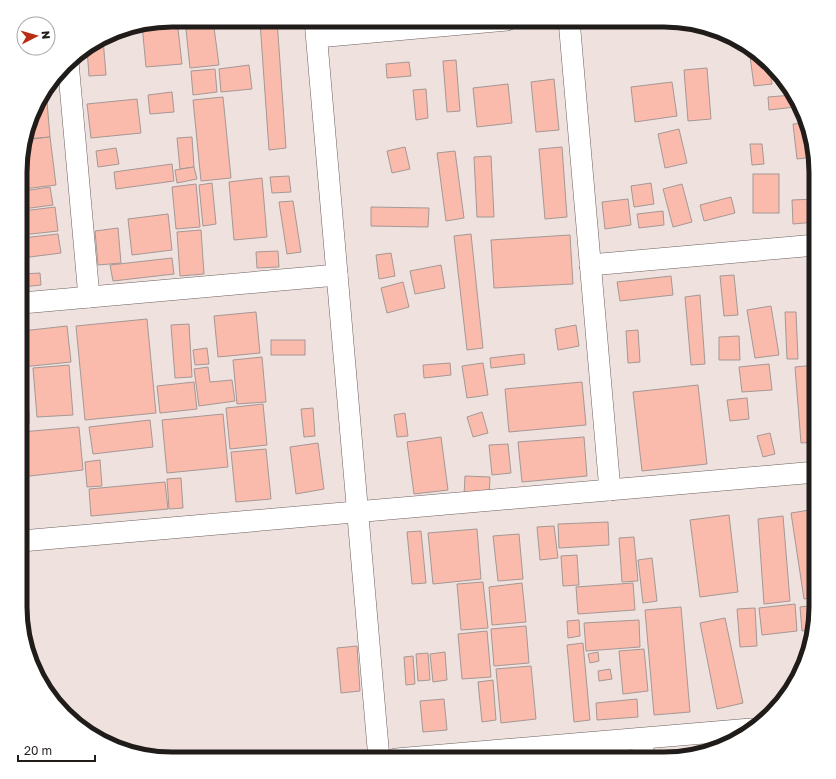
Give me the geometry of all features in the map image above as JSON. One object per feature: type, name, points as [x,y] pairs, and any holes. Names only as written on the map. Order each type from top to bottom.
[{"type":"street","points":[[340,27],[316,28],[378,752]]},
{"type":"street","points":[[570,27],[610,490]]},
{"type":"street","points":[[69,69],[88,297]]},
{"type":"street","points":[[590,265],[809,246]]},
{"type":"street","points":[[27,302],[337,275]]},
{"type":"street","points":[[27,540],[809,473]]},
{"type":"street","points":[[569,752],[643,749],[737,732]]},
{"type":"building","points":[[163,27],[178,27],[182,64],[146,67],[143,30]]},
{"type":"building","points":[[186,27],[214,27],[219,65],[190,68]]},
{"type":"building","points":[[260,27],[277,27],[286,148],[269,150]]},
{"type":"building","points":[[103,44],[106,75],[89,76],[87,54]]},
{"type":"building","points":[[750,55],[770,73],[772,84],[754,86]]},
{"type":"building","points":[[456,60],[460,111],[447,112],[443,61]]},
{"type":"building","points":[[409,62],[411,76],[387,78],[386,64]]},
{"type":"building","points":[[249,65],[252,89],[221,92],[219,69]]},
{"type":"building","points":[[707,68],[711,119],[688,121],[684,70]]},
{"type":"building","points":[[215,69],[217,92],[193,95],[191,71]]},
{"type":"building","points":[[554,79],[559,130],[536,132],[531,82]]},
{"type":"building","points":[[672,82],[677,116],[635,122],[631,87]]},
{"type":"building","points":[[508,84],[512,123],[477,127],[473,88]]},
{"type":"building","points":[[426,89],[428,118],[416,120],[413,90]]},
{"type":"building","points":[[172,92],[174,112],[150,114],[148,95]]},
{"type":"building","points":[[787,95],[794,107],[769,110],[768,97]]},
{"type":"building","points":[[223,97],[231,178],[201,181],[193,100]]},
{"type":"building","points":[[47,98],[50,137],[31,138],[38,117]]},
{"type":"building","points":[[137,99],[141,133],[91,138],[87,104]]},
{"type":"building","points":[[800,123],[808,158],[797,159],[793,124]]},
{"type":"building","points":[[679,129],[687,163],[665,168],[658,134]]},
{"type":"building","points":[[50,137],[56,185],[27,189],[27,163],[31,139]]},
{"type":"building","points":[[192,137],[194,167],[180,169],[177,138]]},
{"type":"building","points":[[750,144],[762,144],[764,164],[752,165]]},
{"type":"building","points":[[405,147],[410,169],[392,173],[387,151]]},
{"type":"building","points":[[562,147],[567,217],[545,219],[539,149]]},
{"type":"building","points":[[116,148],[119,164],[98,167],[96,151]]},
{"type":"building","points":[[455,151],[464,218],[446,221],[437,153]]},
{"type":"building","points":[[491,156],[494,217],[477,217],[474,157]]},
{"type":"building","points":[[172,164],[174,181],[116,189],[114,172]]},
{"type":"building","points":[[194,167],[197,179],[177,183],[175,170]]},
{"type":"building","points":[[753,174],[779,174],[779,213],[753,213]]},
{"type":"building","points":[[289,176],[291,192],[272,193],[270,177]]},
{"type":"building","points":[[262,178],[267,237],[234,240],[229,182]]},
{"type":"building","points":[[212,183],[216,224],[203,226],[199,185]]},
{"type":"building","points":[[651,183],[654,204],[634,207],[631,186]]},
{"type":"building","points":[[196,184],[200,227],[176,229],[172,187]]},
{"type":"building","points":[[682,184],[692,222],[673,227],[663,189]]},
{"type":"building","points":[[50,187],[53,205],[27,208],[27,190]]},
{"type":"building","points":[[731,197],[735,213],[704,221],[700,205]]},
{"type":"building","points":[[628,199],[631,225],[605,229],[602,202]]},
{"type":"building","points":[[809,199],[809,223],[793,224],[792,200]]},
{"type":"building","points":[[293,201],[301,252],[287,254],[279,202]]},
{"type":"building","points":[[55,207],[58,231],[27,234],[27,210]]},
{"type":"building","points":[[371,207],[429,208],[428,227],[371,226]]},
{"type":"building","points":[[663,211],[664,225],[639,228],[637,214]]},
{"type":"building","points":[[168,214],[172,250],[132,255],[128,219]]},
{"type":"building","points":[[118,228],[121,263],[98,265],[95,231]]},
{"type":"building","points":[[201,230],[204,274],[180,276],[177,232]]},
{"type":"building","points":[[58,234],[61,253],[27,257],[27,237]]},
{"type":"building","points":[[471,234],[483,348],[467,350],[454,236]]},
{"type":"building","points":[[570,235],[573,284],[494,288],[491,240]]},
{"type":"building","points":[[278,251],[279,267],[257,268],[256,252]]},
{"type":"building","points":[[391,253],[395,276],[379,279],[376,255]]},
{"type":"building","points":[[172,258],[174,274],[113,281],[110,265]]},
{"type":"building","points":[[441,265],[445,288],[415,294],[410,271]]},
{"type":"building","points":[[40,273],[41,285],[27,286],[27,274]]},
{"type":"building","points":[[734,275],[738,315],[724,316],[720,276]]},
{"type":"building","points":[[671,276],[673,295],[620,301],[617,282]]},
{"type":"building","points":[[403,282],[409,307],[387,313],[381,288]]},
{"type":"building","points":[[700,295],[705,364],[691,365],[685,297]]},
{"type":"building","points":[[771,306],[779,355],[755,358],[747,310]]},
{"type":"building","points":[[256,312],[260,353],[218,357],[214,316]]},
{"type":"building","points":[[785,312],[796,312],[798,359],[787,359]]},
{"type":"building","points":[[147,319],[156,413],[85,420],[76,326]]},
{"type":"building","points":[[189,324],[192,377],[175,378],[171,325]]},
{"type":"building","points":[[576,325],[579,346],[558,350],[555,329]]},
{"type":"building","points":[[67,326],[71,362],[27,366],[27,330]]},
{"type":"building","points":[[638,330],[640,362],[628,363],[626,331]]},
{"type":"building","points":[[739,336],[740,360],[719,360],[719,337]]},
{"type":"building","points":[[271,340],[305,340],[305,355],[271,355]]},
{"type":"building","points":[[207,348],[209,364],[195,365],[193,350]]},
{"type":"building","points":[[524,354],[525,364],[491,368],[490,358]]},
{"type":"building","points":[[262,357],[266,402],[237,404],[233,360]]},
{"type":"building","points":[[450,363],[451,375],[424,378],[423,365]]},
{"type":"building","points":[[483,363],[488,395],[467,398],[462,366]]},
{"type":"building","points":[[769,364],[772,390],[742,392],[739,367]]},
{"type":"building","points":[[69,365],[73,415],[37,417],[33,368]]},
{"type":"building","points":[[809,366],[809,442],[801,443],[795,367]]},
{"type":"building","points":[[208,367],[210,382],[232,380],[235,401],[199,406],[194,369]]},
{"type":"building","points":[[194,382],[197,409],[160,413],[157,386]]},
{"type":"building","points":[[582,382],[586,425],[509,432],[505,389]]},
{"type":"building","points":[[698,385],[707,464],[642,471],[633,392]]},
{"type":"building","points":[[747,398],[749,419],[730,421],[727,400]]},
{"type":"building","points":[[263,404],[267,445],[230,449],[226,408]]},
{"type":"building","points":[[313,408],[315,436],[304,437],[301,409]]},
{"type":"building","points":[[27,411],[29,411],[29,424],[27,424]]},
{"type":"building","points":[[482,412],[488,433],[473,437],[467,417]]},
{"type":"building","points":[[405,413],[408,436],[397,437],[394,415]]},
{"type":"building","points":[[223,414],[228,467],[167,473],[162,420]]},
{"type":"building","points":[[150,420],[153,447],[93,454],[89,427]]},
{"type":"building","points":[[79,427],[83,470],[27,476],[27,431]]},
{"type":"building","points":[[770,433],[775,454],[763,457],[757,436]]},
{"type":"building","points":[[441,437],[448,490],[414,494],[407,442]]},
{"type":"building","points":[[584,437],[587,476],[522,482],[518,442]]},
{"type":"building","points":[[318,443],[324,489],[296,494],[290,447]]},
{"type":"building","points":[[508,444],[511,473],[492,475],[489,445]]},
{"type":"building","points":[[266,449],[271,499],[236,502],[231,452]]},
{"type":"building","points":[[100,460],[102,486],[87,487],[85,462]]},
{"type":"building","points":[[465,476],[490,477],[489,497],[464,496]]},
{"type":"building","points":[[181,478],[183,508],[169,509],[167,479]]},
{"type":"building","points":[[165,482],[168,509],[91,516],[89,489]]},
{"type":"building","points":[[809,510],[809,598],[804,599],[791,513]]},
{"type":"building","points":[[729,515],[738,592],[700,597],[690,520]]},
{"type":"building","points":[[783,516],[790,601],[764,604],[758,519]]},
{"type":"building","points":[[608,522],[609,545],[559,548],[558,524]]},
{"type":"building","points":[[554,526],[558,558],[540,560],[537,527]]},
{"type":"building","points":[[477,529],[481,579],[433,584],[428,533]]},
{"type":"building","points":[[421,531],[426,583],[412,584],[407,532]]},
{"type":"building","points":[[519,534],[523,579],[498,581],[493,536]]},
{"type":"building","points":[[634,537],[638,581],[622,582],[619,538]]},
{"type":"building","points":[[577,555],[579,585],[563,586],[561,556]]},
{"type":"building","points":[[652,558],[657,601],[643,603],[638,560]]},
{"type":"building","points":[[483,582],[488,628],[461,630],[457,584]]},
{"type":"building","points":[[522,583],[526,622],[492,625],[489,587]]},
{"type":"building","points":[[633,583],[635,610],[578,614],[576,587]]},
{"type":"building","points":[[795,604],[797,631],[762,635],[759,608]]},
{"type":"building","points":[[809,606],[807,630],[802,631],[800,607]]},
{"type":"building","points":[[681,607],[690,712],[654,715],[645,610]]},
{"type":"building","points":[[755,608],[757,646],[740,647],[737,609]]},
{"type":"building","points":[[725,618],[743,703],[717,709],[700,623]]},
{"type":"building","points":[[579,620],[580,636],[568,638],[567,621]]},
{"type":"building","points":[[639,620],[640,647],[586,651],[584,623]]},
{"type":"building","points":[[526,626],[529,663],[494,666],[491,629]]},
{"type":"building","points":[[487,631],[491,677],[462,679],[458,634]]},
{"type":"building","points":[[583,643],[590,720],[574,722],[567,645]]},
{"type":"building","points":[[357,646],[360,691],[341,693],[337,648]]},
{"type":"building","points":[[644,649],[648,691],[623,694],[619,651]]},
{"type":"building","points":[[445,652],[447,680],[433,682],[430,654]]},
{"type":"building","points":[[598,652],[599,661],[590,663],[588,654]]},
{"type":"building","points":[[428,653],[430,680],[418,681],[416,654]]},
{"type":"building","points":[[413,656],[415,684],[406,685],[404,657]]},
{"type":"building","points":[[531,666],[536,719],[501,723],[496,669]]},
{"type":"building","points":[[610,669],[612,679],[599,681],[598,671]]},
{"type":"building","points":[[493,680],[496,720],[482,722],[478,682]]},
{"type":"building","points":[[444,699],[447,730],[423,732],[420,701]]},
{"type":"building","points":[[637,699],[638,717],[597,720],[596,703]]}]
